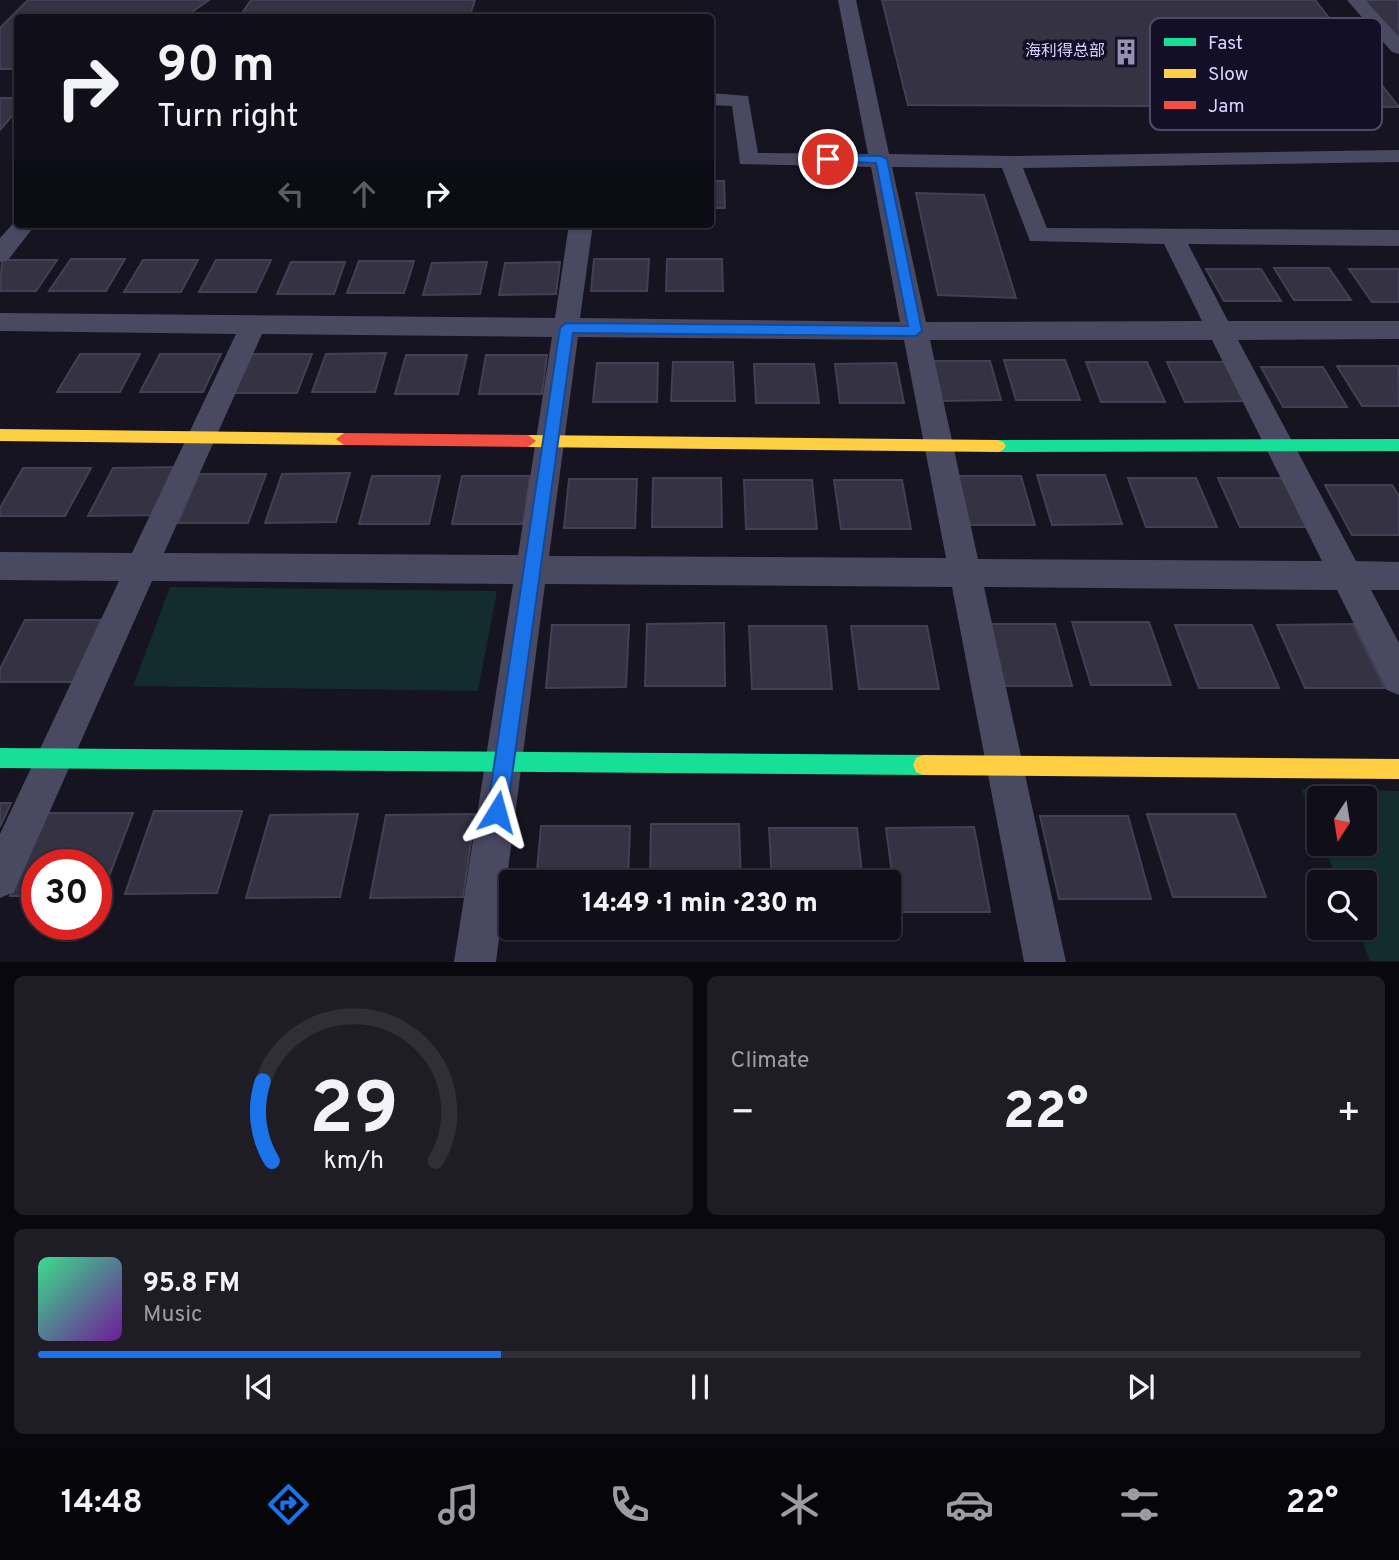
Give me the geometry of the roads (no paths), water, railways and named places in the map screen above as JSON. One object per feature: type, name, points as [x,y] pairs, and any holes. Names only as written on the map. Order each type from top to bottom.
[{"type":"street","points":[[847,0],[1045,961]]},
{"type":"street","points":[[1356,0],[1372,18]]},
{"type":"street","points":[[1382,29],[1399,48]]},
{"type":"street","points":[[714,99],[741,100],[748,159],[1010,162],[1399,156]]},
{"type":"street","points":[[1010,162],[1038,236],[1399,238]]},
{"type":"street","points":[[0,254],[21,228]]},
{"type":"street","points":[[475,961],[581,228]]},
{"type":"street","points":[[1172,237],[1399,678]]},
{"type":"street","points":[[0,322],[915,331],[1399,330]]},
{"type":"street","points":[[0,878],[253,324]]},
{"type":"street","points":[[0,435],[940,446],[1399,445]]},
{"type":"street","points":[[0,566],[1399,576]]},
{"type":"street","points":[[0,758],[1399,769]]},
{"type":"place","name":"海利得总部","points":[[1126,52]]}]
